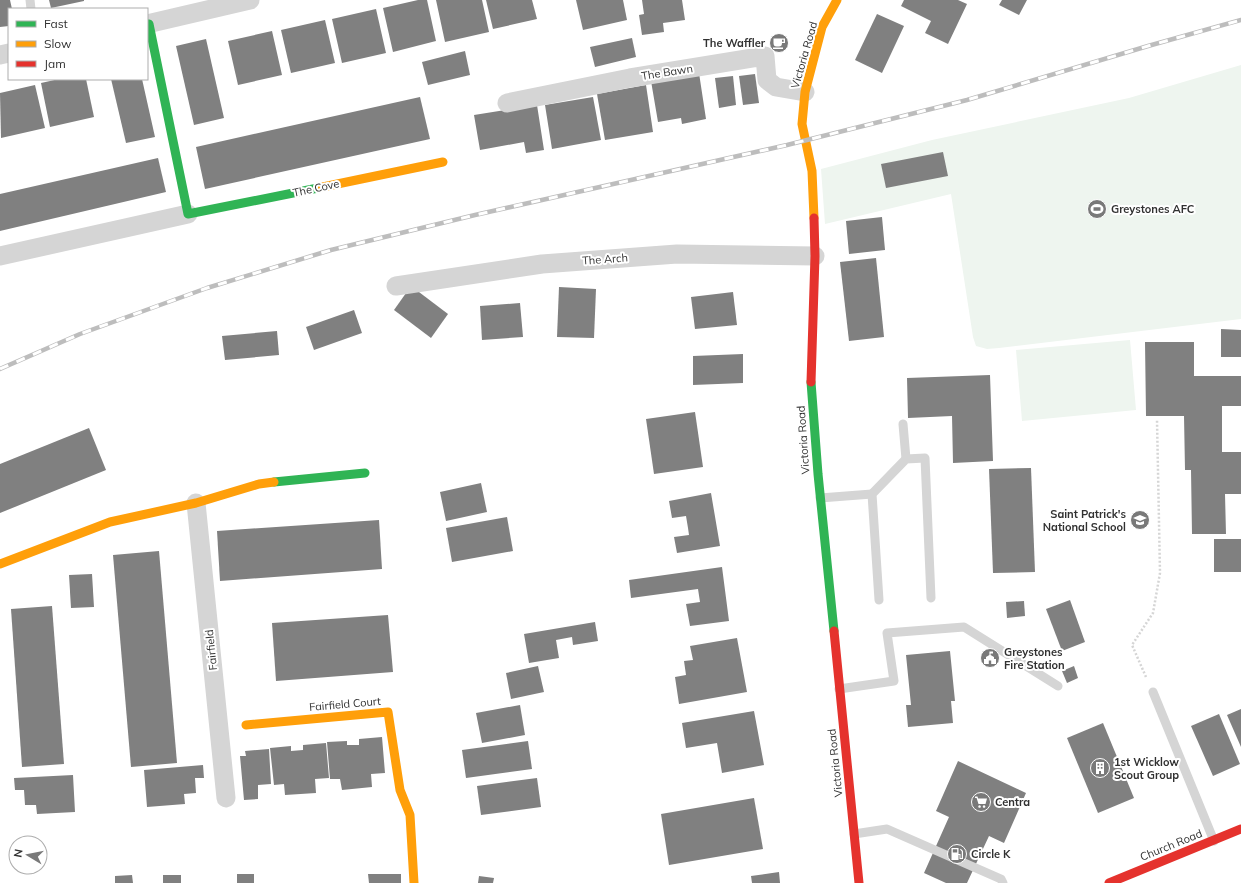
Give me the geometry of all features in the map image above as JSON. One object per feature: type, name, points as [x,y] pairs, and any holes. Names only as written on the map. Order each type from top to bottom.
[{"type":"street","points":[[188,214],[148,24],[250,0]]},
{"type":"street","name":"Victoria Road","points":[[837,0],[822,27],[804,92],[802,124],[812,171],[815,256],[811,377],[820,498],[859,883]]},
{"type":"street","name":"The Bawn","points":[[507,103],[630,78],[765,56],[767,80],[771,84],[776,87],[804,92]]},
{"type":"street","name":"The Cove","points":[[0,256],[188,214],[443,162]]},
{"type":"street","name":"The Arch","points":[[396,286],[542,264],[670,255],[815,256]]},
{"type":"street","points":[[0,564],[110,522],[196,503],[259,484],[365,473]]},
{"type":"street","name":"Fairfield","points":[[196,503],[226,798]]},
{"type":"street","name":"Fairfield Court","points":[[246,725],[388,712],[400,790],[410,815],[414,883]]},
{"type":"street","name":"Church Road","points":[[1109,883],[1241,829]]},
{"type":"lane","points":[[903,424],[906,459]]},
{"type":"lane","points":[[820,498],[872,494],[906,459],[925,458],[931,598]]},
{"type":"lane","points":[[872,494],[880,600]]},
{"type":"lane","points":[[839,689],[894,681],[887,633],[964,627],[1058,686]]},
{"type":"lane","points":[[1153,692],[1214,841]]},
{"type":"lane","points":[[854,834],[887,829],[1002,879],[1003,883]]},
{"type":"path","points":[[1153,692],[1132,645],[1153,612],[1160,573],[1156,420]]},
{"type":"shaded area","name":"Greystones AFC","points":[[1241,65],[1241,319],[987,349],[976,346],[973,337],[951,194],[825,224],[821,169],[932,140],[1129,98]]},
{"type":"shaded area","points":[[1130,340],[1136,410],[1022,421],[1016,350]]},
{"type":"building","points":[[0,0],[10,0],[12,8],[8,8],[8,26],[0,27]]},
{"type":"building","points":[[49,0],[84,0],[84,1],[51,8]]},
{"type":"building","points":[[418,0],[427,0],[436,41],[393,52],[383,8]]},
{"type":"building","points":[[436,0],[482,0],[489,32],[445,42]]},
{"type":"building","points":[[486,0],[532,0],[537,19],[493,29]]},
{"type":"building","points":[[576,0],[623,0],[627,20],[583,30]]},
{"type":"building","points":[[642,0],[682,0],[685,20],[663,23],[664,32],[642,35],[639,15],[644,14]]},
{"type":"building","points":[[904,0],[958,0],[967,4],[948,44],[925,33],[931,21],[901,6]]},
{"type":"building","points":[[1002,0],[1027,0],[1019,15],[999,5]]},
{"type":"building","points":[[376,9],[386,53],[342,63],[332,19]]},
{"type":"building","points":[[877,14],[904,26],[882,73],[855,60]]},
{"type":"building","points":[[325,20],[335,63],[291,73],[281,30]]},
{"type":"building","points":[[272,31],[282,75],[238,85],[228,41]]},
{"type":"building","points":[[632,38],[636,57],[595,67],[590,47]]},
{"type":"building","points":[[206,39],[224,118],[194,125],[176,46]]},
{"type":"building","points":[[465,51],[470,75],[428,85],[422,62]]},
{"type":"building","points":[[699,73],[706,119],[682,124],[681,118],[658,122],[651,81]]},
{"type":"building","points":[[755,74],[759,103],[743,105],[739,76]]},
{"type":"building","points":[[733,76],[736,105],[719,108],[715,78]]},
{"type":"building","points":[[54,80],[86,80],[94,117],[50,127],[41,83]]},
{"type":"building","points":[[111,80],[142,80],[155,137],[126,143]]},
{"type":"building","points":[[35,85],[45,128],[1,138],[0,93]]},
{"type":"building","points":[[646,85],[653,132],[605,140],[597,94]]},
{"type":"building","points":[[420,97],[430,139],[205,189],[196,147]]},
{"type":"building","points":[[593,97],[601,140],[552,149],[545,105]]},
{"type":"building","points":[[537,105],[544,150],[526,153],[524,142],[480,150],[474,115]]},
{"type":"building","points":[[943,152],[948,176],[886,188],[881,164]]},
{"type":"building","points":[[158,158],[166,192],[0,231],[0,194]]},
{"type":"building","points":[[882,217],[885,250],[849,254],[846,221]]},
{"type":"building","points":[[876,258],[884,337],[849,341],[840,262]]},
{"type":"building","points":[[411,286],[448,314],[431,338],[394,310]]},
{"type":"building","points":[[559,287],[596,289],[594,338],[557,337]]},
{"type":"building","points":[[733,292],[737,325],[695,329],[691,297]]},
{"type":"building","points":[[520,303],[523,337],[482,340],[480,306]]},
{"type":"building","points":[[354,310],[362,333],[314,350],[306,327]]},
{"type":"building","points":[[1221,329],[1241,330],[1241,357],[1221,357]]},
{"type":"building","points":[[277,331],[279,355],[225,360],[222,336]]},
{"type":"building","points":[[1145,342],[1194,342],[1194,376],[1241,376],[1241,406],[1222,406],[1222,452],[1241,452],[1241,494],[1225,494],[1226,534],[1192,534],[1191,470],[1185,470],[1184,416],[1146,416]]},
{"type":"building","points":[[743,354],[743,383],[693,385],[693,356]]},
{"type":"building","points":[[990,375],[993,461],[953,463],[952,416],[908,418],[907,378]]},
{"type":"building","points":[[695,412],[703,467],[654,474],[646,419]]},
{"type":"building","points":[[89,428],[106,470],[0,513],[0,464]]},
{"type":"building","points":[[1031,468],[1035,572],[993,573],[989,469]]},
{"type":"building","points":[[481,483],[487,512],[446,521],[440,492]]},
{"type":"building","points":[[711,493],[720,546],[677,553],[674,537],[689,535],[688,528],[686,516],[672,518],[669,501]]},
{"type":"building","points":[[507,517],[513,551],[452,562],[446,528]]},
{"type":"building","points":[[379,520],[382,569],[220,581],[217,531]]},
{"type":"building","points":[[1214,539],[1241,539],[1241,572],[1214,572]]},
{"type":"building","points":[[159,551],[177,763],[131,767],[113,555]]},
{"type":"building","points":[[722,567],[729,621],[690,626],[686,604],[700,602],[698,589],[631,598],[629,580]]},
{"type":"building","points":[[92,574],[94,607],[71,608],[69,575]]},
{"type":"building","points":[[1070,600],[1085,642],[1062,651],[1046,609]]},
{"type":"building","points":[[1024,601],[1025,616],[1007,618],[1006,602]]},
{"type":"building","points":[[52,606],[64,764],[22,767],[11,609]]},
{"type":"building","points":[[388,615],[393,672],[276,681],[272,623]]},
{"type":"building","points":[[595,622],[598,641],[573,645],[572,637],[556,640],[559,658],[529,663],[524,634]]},
{"type":"building","points":[[737,638],[747,692],[679,704],[675,677],[686,675],[684,661],[693,660],[690,646]]},
{"type":"building","points":[[950,651],[955,701],[951,701],[953,723],[908,727],[906,705],[911,705],[906,655]]},
{"type":"building","points":[[538,666],[544,692],[511,699],[506,673]]},
{"type":"building","points":[[1074,666],[1078,678],[1067,683],[1062,671]]},
{"type":"building","points":[[520,705],[525,735],[482,743],[476,713]]},
{"type":"building","points":[[1241,709],[1241,747],[1227,715]]},
{"type":"building","points":[[754,711],[764,765],[722,773],[717,743],[686,748],[682,723]]},
{"type":"building","points":[[1219,714],[1240,764],[1213,776],[1191,726]]},
{"type":"building","name":"1st Wicklow Scout Group","points":[[1103,723],[1134,798],[1098,813],[1067,738]]},
{"type":"building","points":[[382,737],[385,773],[371,774],[372,787],[342,790],[340,779],[330,779],[327,742],[347,741],[347,745],[359,745],[359,739]]},
{"type":"building","points":[[528,741],[532,769],[466,778],[462,750]]},
{"type":"building","points":[[326,743],[329,778],[315,779],[316,793],[285,795],[284,784],[274,785],[270,748],[291,746],[291,751],[303,750],[303,745]]},
{"type":"building","points":[[269,749],[271,784],[258,785],[258,799],[244,800],[240,756],[246,756],[245,751]]},
{"type":"building","name":"Centra","points":[[958,761],[1026,793],[1004,843],[989,836],[967,883],[946,883],[924,873],[949,817],[936,811]]},
{"type":"building","points":[[203,765],[204,778],[195,778],[196,793],[184,794],[185,804],[147,807],[144,770]]},
{"type":"building","points":[[73,775],[75,812],[37,814],[36,805],[25,805],[24,790],[15,790],[14,778]]},
{"type":"building","points":[[537,778],[541,807],[481,815],[477,786]]},
{"type":"building","points":[[754,798],[763,849],[669,865],[661,814]]},
{"type":"building","points":[[779,872],[780,883],[752,883],[751,876]]},
{"type":"building","points":[[237,874],[254,874],[254,883],[237,883]]},
{"type":"building","points":[[368,874],[401,874],[401,883],[369,883]]},
{"type":"building","points":[[132,875],[133,883],[115,883],[115,876]]},
{"type":"building","points":[[163,875],[181,875],[181,883],[163,883]]},
{"type":"building","points":[[479,876],[494,878],[493,883],[478,883]]},
{"type":"railway","points":[[0,369],[80,334],[207,288],[331,250],[475,215],[787,145],[967,100],[1241,20]]},
{"type":"traffic: fast","points":[[149,24],[188,214],[318,188]]},
{"type":"traffic: fast","points":[[811,382],[818,474],[834,631]]},
{"type":"traffic: fast","points":[[274,482],[365,473]]},
{"type":"traffic: slow","points":[[814,218],[812,171],[802,124],[805,92],[822,27],[837,0]]},
{"type":"traffic: slow","points":[[318,188],[443,162]]},
{"type":"traffic: slow","points":[[0,564],[110,522],[196,503],[259,484],[274,482]]},
{"type":"traffic: slow","points":[[246,725],[388,712],[400,790],[410,815],[414,883]]},
{"type":"traffic: jam","points":[[811,382],[815,256],[814,218]]},
{"type":"traffic: jam","points":[[834,631],[859,883]]},
{"type":"traffic: jam","points":[[1109,883],[1241,829]]},
{"type":"place","name":"The Waffler","points":[[779,43]]},
{"type":"place","name":"Greystones AFC","points":[[1097,209]]},
{"type":"place","name":"Saint Patrick's National School","points":[[1140,520]]},
{"type":"place","name":"Greystones Fire Station","points":[[990,658]]},
{"type":"place","name":"1st Wicklow Scout Group","points":[[1100,768]]},
{"type":"place","name":"Centra","points":[[981,802]]},
{"type":"place","name":"Circle K","points":[[957,854]]}]
